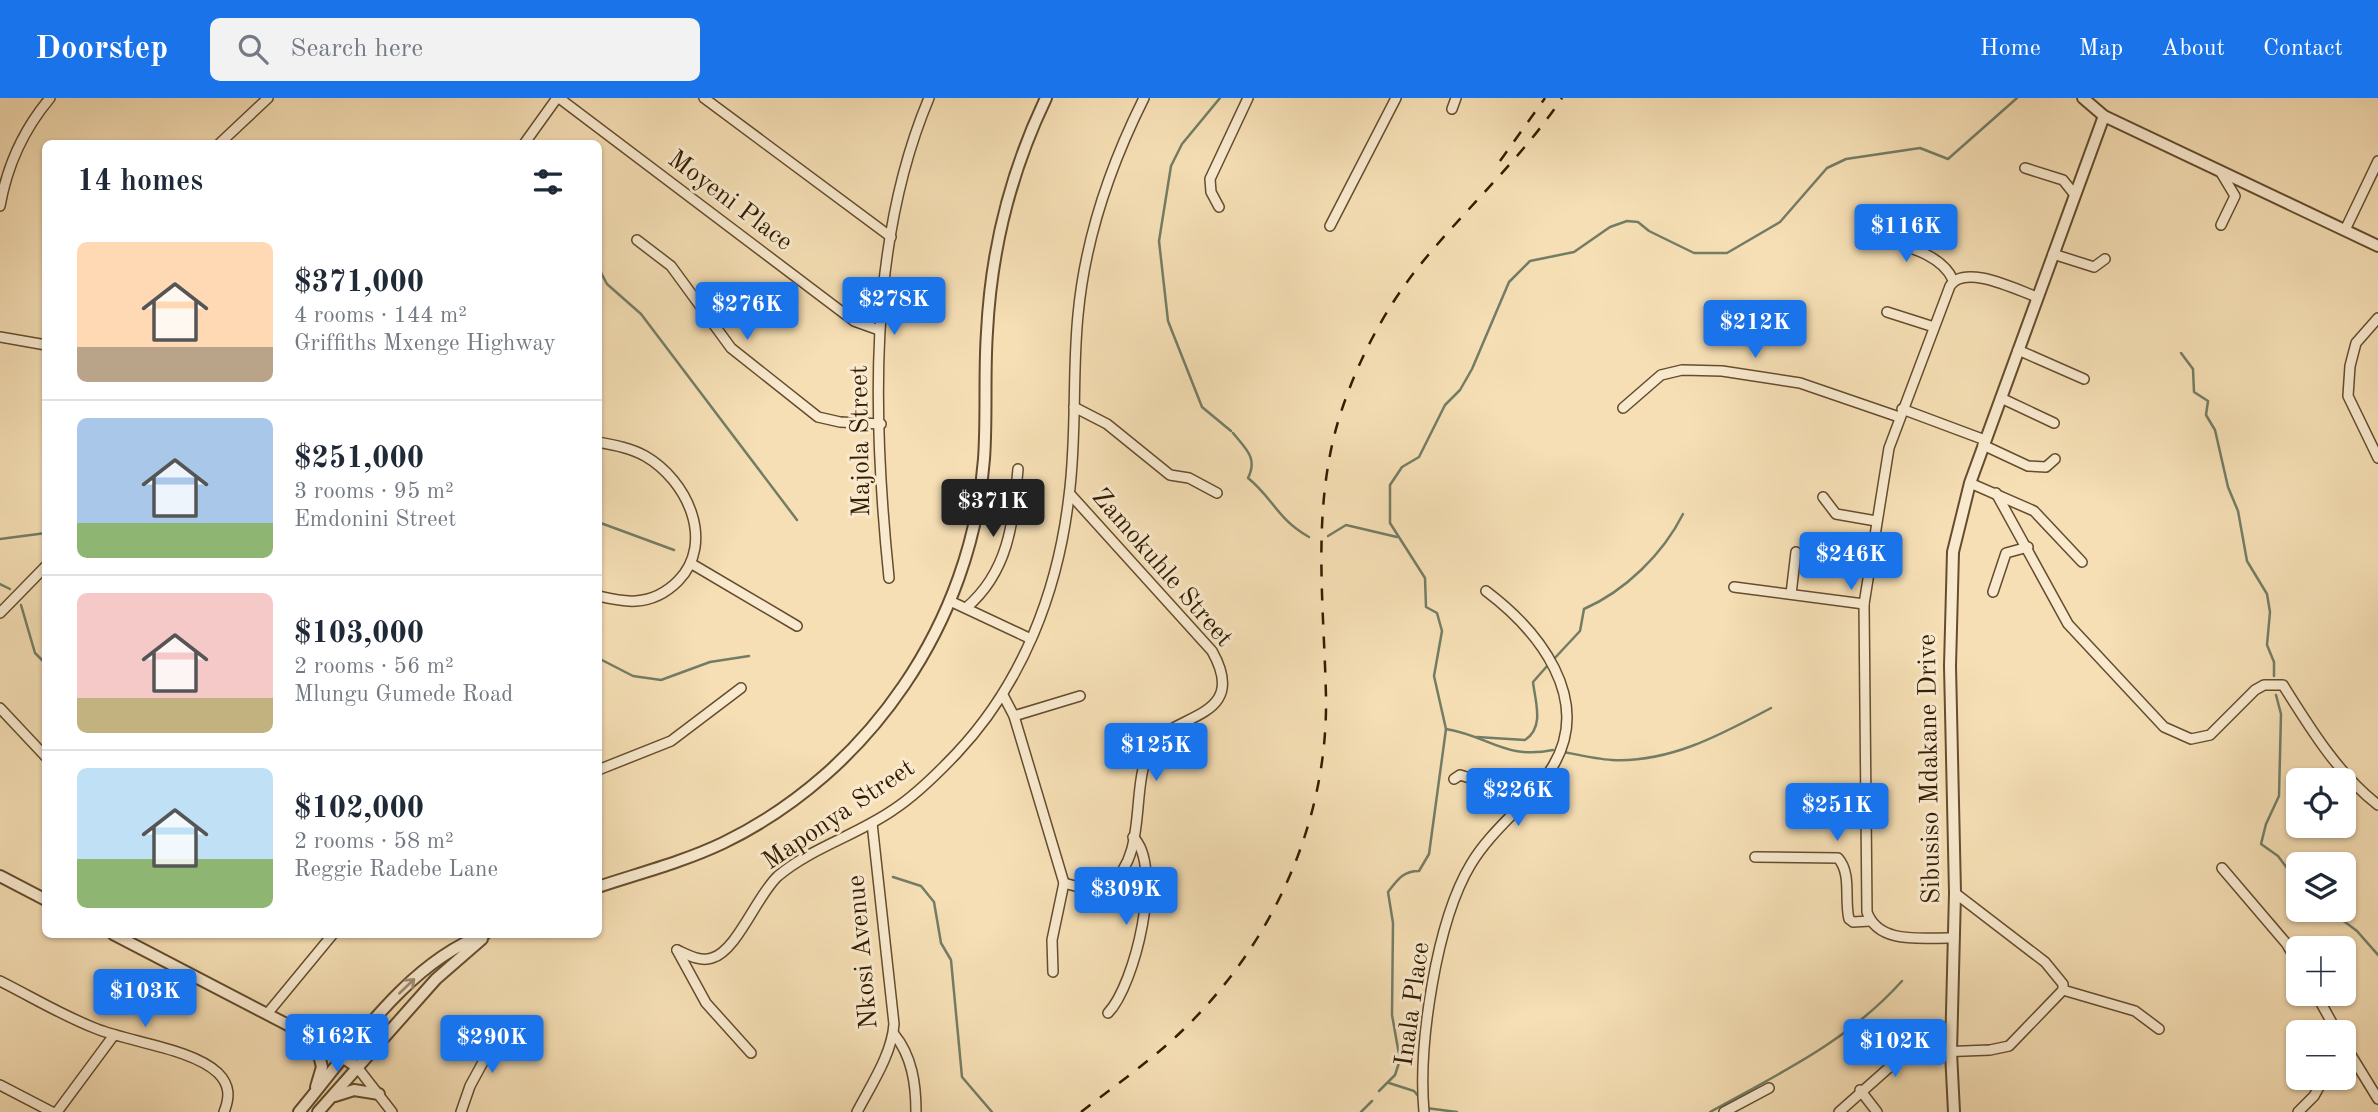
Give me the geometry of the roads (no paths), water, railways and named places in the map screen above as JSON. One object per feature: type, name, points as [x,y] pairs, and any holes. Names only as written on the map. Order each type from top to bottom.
[{"type":"street","points":[[0,206],[11,163],[22,139],[50,98]]},
{"type":"street","points":[[223,140],[268,98]]},
{"type":"street","points":[[527,140],[558,98]]},
{"type":"street","name":"Moyeni Place","points":[[558,98],[855,321],[879,330]]},
{"type":"street","points":[[704,98],[891,237]]},
{"type":"street","name":"Majola Street","points":[[889,578],[881,505],[879,330],[891,237],[906,167],[929,98]]},
{"type":"street","points":[[602,886],[692,856],[724,842],[780,810],[810,787],[862,738],[887,709],[921,660],[950,601],[971,536],[981,481],[987,331],[995,256],[1016,176],[1046,98]]},
{"type":"street","name":"Maponya Street","points":[[751,1053],[706,1003],[677,950],[705,959],[721,954],[778,876],[893,810],[934,777],[958,752],[1003,695],[1047,603],[1059,561],[1070,494],[1077,316],[1088,250],[1107,181],[1144,98]]},
{"type":"street","points":[[1219,207],[1209,186],[1210,179],[1248,98]]},
{"type":"street","points":[[1330,226],[1396,98]]},
{"type":"street","points":[[1452,109],[1456,98]]},
{"type":"street","points":[[2083,98],[2104,116],[2378,247]]},
{"type":"street","name":"Sibusiso Mdakane Drive","points":[[1954,1112],[1953,552],[1970,483],[1984,442],[2104,116]]},
{"type":"street","points":[[2346,230],[2378,161]]},
{"type":"street","points":[[2025,168],[2063,180],[2075,195]]},
{"type":"street","points":[[2220,171],[2235,195],[2221,225]]},
{"type":"street","points":[[1872,234],[1939,260],[1948,268],[1953,280],[1901,413],[1885,467],[1864,604],[1864,844],[1867,912],[1870,921],[1881,932],[1895,936],[1954,938]]},
{"type":"street","points":[[637,240],[671,266],[731,348],[818,417],[839,422],[881,424]]},
{"type":"street","points":[[2053,254],[2094,267],[2105,259]]},
{"type":"street","points":[[1953,280],[1967,276],[1981,278],[2037,297]]},
{"type":"street","points":[[1887,312],[1934,327]]},
{"type":"street","points":[[2378,318],[2356,343],[2347,396],[2378,458]]},
{"type":"street","points":[[0,337],[42,344]]},
{"type":"street","points":[[2018,350],[2084,379]]},
{"type":"street","points":[[1623,408],[1661,375],[1682,370],[1722,371],[1800,383],[1901,413],[1984,442],[2028,466],[2046,467],[2055,459]]},
{"type":"street","points":[[2001,398],[2054,423]]},
{"type":"street","points":[[1074,407],[1107,424],[1170,475],[1189,478],[1217,493]]},
{"type":"street","points":[[602,443],[643,455],[658,465],[681,489],[694,519],[696,535],[692,564],[673,586],[648,600],[627,602],[602,597]]},
{"type":"street","points":[[966,608],[988,587],[1002,562],[1013,516],[1018,470]]},
{"type":"street","points":[[1970,483],[2034,511],[2082,562]]},
{"type":"street","points":[[1996,493],[2076,634],[2164,727],[2191,739],[2210,736],[2255,690],[2264,685],[2283,685],[2317,738],[2349,778],[2378,805]]},
{"type":"street","name":"Zamokuhle Street","points":[[1064,883],[1086,889],[1110,884],[1126,863],[1133,837],[1144,766],[1152,746],[1170,729],[1193,720],[1216,700],[1221,684],[1220,668],[1212,650],[1070,494]]},
{"type":"street","points":[[1823,497],[1836,514],[1876,521]]},
{"type":"street","points":[[1993,592],[2006,553],[2028,547]]},
{"type":"street","points":[[1791,594],[1796,552]]},
{"type":"street","points":[[692,564],[797,626]]},
{"type":"street","points":[[0,613],[42,570]]},
{"type":"street","points":[[1734,587],[1864,604]]},
{"type":"street","name":"Inala Place","points":[[1424,1112],[1431,988],[1446,926],[1472,863],[1553,766],[1566,735],[1567,705],[1557,671],[1524,624],[1486,591]]},
{"type":"street","points":[[950,601],[1031,639]]},
{"type":"street","points":[[602,768],[671,741],[740,688]]},
{"type":"street","points":[[1003,695],[1014,716],[1064,883],[1052,940],[1053,972]]},
{"type":"street","points":[[1014,716],[1080,696]]},
{"type":"street","points":[[0,708],[42,753]]},
{"type":"street","points":[[1454,779],[1460,775],[1486,783],[1507,784],[1527,797]]},
{"type":"street","name":"Nkosi Avenue","points":[[857,1112],[894,1034],[872,823]]},
{"type":"street","points":[[1108,1013],[1129,981],[1144,914],[1146,861],[1143,847],[1133,837]]},
{"type":"street","points":[[1755,858],[1838,858],[1844,864],[1846,874],[1849,919],[1853,922],[1870,921]]},
{"type":"street","points":[[2221,868],[2286,943]]},
{"type":"street","points":[[0,876],[42,898]]},
{"type":"street","points":[[1839,1112],[1860,1090],[1901,1057],[1913,1053],[2009,1046],[2063,990],[2063,984],[2045,962],[1955,893]]},
{"type":"street","points":[[121,938],[345,1057],[357,1067],[392,1112]]},
{"type":"street","points":[[267,1014],[330,938]]},
{"type":"street","points":[[302,1108],[391,1003],[425,970],[462,943],[475,938]]},
{"type":"street","points":[[318,1112],[436,979],[482,938]]},
{"type":"street","points":[[0,981],[114,1035],[191,1058],[212,1068],[226,1082],[229,1091],[224,1112]]},
{"type":"street","points":[[2063,990],[2135,1011],[2159,1028]]},
{"type":"street","points":[[461,1112],[470,1086],[501,1029]]},
{"type":"street","points":[[894,1034],[906,1051],[912,1069],[916,1112]]},
{"type":"street","points":[[0,1086],[54,1112],[114,1035]]},
{"type":"street","points":[[302,1108],[317,1084],[322,1067],[315,1039]]},
{"type":"street","points":[[2356,1063],[2378,1099]]},
{"type":"street","points":[[1724,1112],[1769,1088]]},
{"type":"street","points":[[331,1098],[354,1090],[379,1094]]},
{"type":"street","points":[[1860,1090],[1877,1112]]},
{"type":"street","points":[[2298,1112],[2317,1090]]},
{"type":"waterway","points":[[1220,98],[1182,144],[1171,166],[1159,241],[1168,321],[1202,407],[1231,431]]},
{"type":"waterway","points":[[1379,1091],[1395,1075],[1400,1060],[1392,1015],[1393,923],[1388,892],[1405,874],[1419,871],[1429,854],[1446,729],[1434,676],[1442,631],[1437,613],[1426,607],[1425,578],[1390,523],[1390,485],[1402,467],[1419,457],[1445,405],[1460,390],[1472,369],[1509,282],[1530,261],[1574,252],[1610,227],[1627,221],[1638,222],[1649,231],[1694,253],[1727,253],[1780,222],[1827,168],[1846,159],[1920,148],[1948,159],[2017,98]]},
{"type":"waterway","points":[[602,275],[607,284],[641,314],[797,520]]},
{"type":"waterway","points":[[2181,353],[2193,369],[2194,392],[2208,401],[2206,415],[2215,430],[2228,487],[2238,511],[2247,561],[2267,594],[2270,612],[2267,645],[2274,662],[2274,676]]},
{"type":"waterway","points":[[1233,433],[1251,459],[1248,478],[1289,523],[1309,537]]},
{"type":"waterway","points":[[1553,660],[1580,631],[1584,609],[1614,592],[1641,570],[1665,543],[1683,514]]},
{"type":"waterway","points":[[602,523],[674,550]]},
{"type":"waterway","points":[[1328,536],[1346,525],[1397,537]]},
{"type":"waterway","points":[[0,539],[42,534]]},
{"type":"waterway","points":[[0,584],[10,589]]},
{"type":"waterway","points":[[21,605],[35,653],[42,660]]},
{"type":"waterway","points":[[602,660],[633,676],[661,680],[710,662],[749,656]]},
{"type":"waterway","points":[[1477,737],[1525,740],[1531,735],[1537,721],[1533,682],[1548,665]]},
{"type":"waterway","points":[[2276,695],[2281,714],[2279,796],[2266,824],[2261,844],[2278,856],[2286,867]]},
{"type":"waterway","points":[[1564,752],[1612,760],[1654,757],[1695,745],[1771,708]]},
{"type":"waterway","points":[[1446,729],[1510,750],[1553,750]]},
{"type":"waterway","points":[[893,877],[921,886],[934,902],[941,943],[951,960],[962,1077],[992,1112]]},
{"type":"waterway","points":[[2345,922],[2357,931],[2378,955]]},
{"type":"waterway","points":[[1710,1112],[1836,1039],[1881,1003],[1902,981]]},
{"type":"waterway","points":[[1389,1083],[1414,1091],[1419,1097]]},
{"type":"waterway","points":[[1361,1112],[1372,1101]]},
{"type":"waterway","points":[[1426,1108],[1457,1112]]},
{"type":"railway","points":[[1500,161],[1545,98]]},
{"type":"railway","points":[[1081,1112],[1165,1046],[1221,988],[1272,913],[1291,873],[1307,830],[1318,787],[1324,742],[1326,697],[1322,520],[1325,485],[1340,415],[1373,336],[1407,282],[1529,142],[1562,98]]}]
